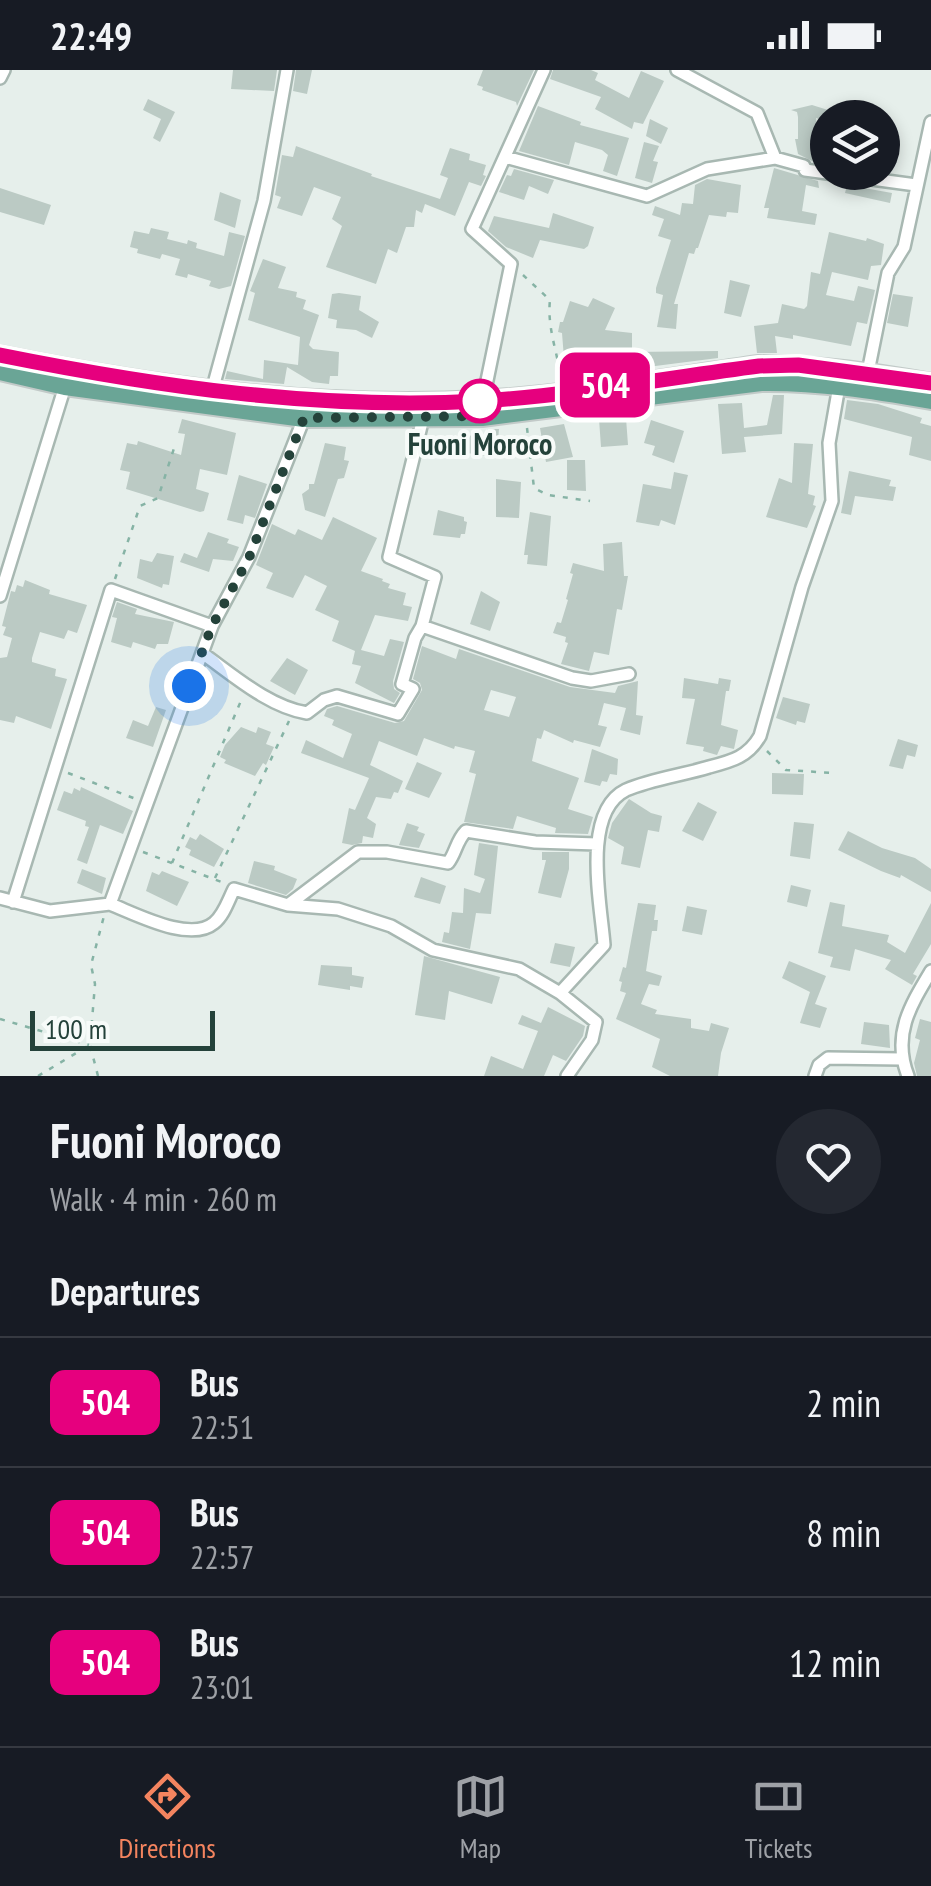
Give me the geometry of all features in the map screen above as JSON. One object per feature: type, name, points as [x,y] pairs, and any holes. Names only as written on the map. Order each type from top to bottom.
[{"type":"main road","points":[[0,354],[68,370],[305,401],[483,400],[759,366],[798,365],[931,383]]},
{"type":"main road","points":[[0,372],[66,386],[304,418],[517,414],[760,382],[839,386],[931,400]]},
{"type":"street","points":[[0,78],[4,70]]},
{"type":"street","points":[[212,390],[264,202],[288,70]]},
{"type":"street","points":[[483,400],[511,264],[472,228],[544,70]]},
{"type":"street","points":[[678,70],[758,113],[775,158]]},
{"type":"street","points":[[868,372],[888,273],[904,247],[916,185],[926,162],[931,122]]},
{"type":"street","points":[[506,157],[646,196],[707,169],[775,158],[830,175],[916,185]]},
{"type":"street","points":[[0,596],[66,386]]},
{"type":"street","points":[[560,993],[604,945],[596,844],[605,810],[625,791],[733,761],[752,751],[760,736],[802,588],[832,500],[829,442],[839,386]]},
{"type":"street","points":[[110,904],[212,626],[249,558],[304,418]]},
{"type":"street","points":[[202,653],[294,711],[312,712],[324,700],[337,696],[398,714],[412,689],[402,684],[434,577],[389,557],[423,418]]},
{"type":"street","points":[[212,626],[111,590],[6,900],[50,911],[110,904],[184,931],[199,931],[212,926],[222,915],[234,889],[288,905],[338,909],[374,920],[432,950],[520,968],[560,993],[596,1022],[592,1040],[570,1076]]},
{"type":"street","points":[[422,626],[572,678],[590,681],[629,674]]},
{"type":"street","points":[[288,905],[358,852],[387,852],[448,863],[458,839],[466,832],[535,842],[596,844]]},
{"type":"street","points":[[908,1076],[901,1059],[900,1030],[931,972]]},
{"type":"street","points":[[815,1076],[819,1065],[828,1058],[901,1059]]},
{"type":"path","points":[[511,264],[550,300],[547,324],[554,339],[564,391]]},
{"type":"path","points":[[517,414],[526,418],[534,488],[548,495],[590,501]]},
{"type":"path","points":[[111,590],[140,506],[158,498],[176,442]]},
{"type":"path","points":[[172,863],[248,685]]},
{"type":"path","points":[[215,878],[294,711]]},
{"type":"path","points":[[760,736],[764,748],[786,770],[833,773]]},
{"type":"path","points":[[53,769],[146,803]]},
{"type":"path","points":[[131,846],[234,889]]},
{"type":"path","points":[[98,1076],[90,1045],[95,984],[92,965],[99,925],[110,904]]},
{"type":"path","points":[[0,1019],[90,1045]]},
{"type":"path","points":[[38,1076],[90,1045]]},
{"type":"building","points":[[233,70],[277,70],[274,91],[231,89]]},
{"type":"building","points":[[296,70],[312,70],[307,94],[293,91]]},
{"type":"building","points":[[483,70],[534,70],[517,106],[516,102],[477,85]]},
{"type":"building","points":[[553,70],[591,70],[598,73],[595,80],[629,98],[641,71],[664,81],[643,124],[634,122],[632,129],[595,109],[601,97],[550,79]]},
{"type":"building","points":[[148,99],[175,112],[160,142],[153,138],[161,119],[143,110]]},
{"type":"building","points":[[810,105],[810,160],[798,154],[798,117],[791,110]]},
{"type":"building","points":[[538,106],[581,122],[580,125],[629,138],[617,176],[603,171],[608,155],[602,150],[575,142],[569,165],[519,151]]},
{"type":"building","points":[[650,119],[668,128],[661,144],[646,136]]},
{"type":"building","points":[[644,142],[659,146],[653,161],[658,162],[652,183],[635,178]]},
{"type":"building","points":[[296,146],[440,199],[448,178],[440,175],[450,148],[470,154],[469,160],[486,165],[486,176],[481,186],[469,182],[455,216],[425,204],[422,213],[416,210],[414,227],[406,227],[397,253],[388,249],[376,284],[326,267],[342,226],[332,219],[341,197],[314,187],[302,216],[277,208],[281,197],[275,195],[282,155],[293,157]]},
{"type":"building","points":[[774,168],[810,179],[802,211],[817,214],[815,225],[767,218],[769,208],[764,208]]},
{"type":"building","points":[[514,169],[554,180],[548,194],[529,186],[524,200],[499,192]]},
{"type":"building","points":[[707,179],[741,185],[738,213],[727,212],[726,217],[709,215],[698,248],[694,254],[689,253],[674,304],[678,304],[676,329],[657,327],[663,295],[656,293],[656,288],[671,240],[658,236],[664,219],[652,215],[655,206],[680,215],[682,203],[693,204],[695,185]]},
{"type":"building","points":[[0,188],[51,205],[44,225],[0,212]]},
{"type":"building","points":[[875,190],[892,193],[890,203],[845,193]]},
{"type":"building","points":[[220,192],[241,200],[235,228],[214,220]]},
{"type":"building","points":[[553,213],[594,227],[588,246],[584,249],[540,240],[533,258],[506,247],[488,231],[494,216],[549,228]]},
{"type":"building","points":[[151,228],[169,232],[167,239],[187,244],[188,240],[197,243],[196,248],[224,256],[229,232],[245,236],[231,286],[219,289],[209,286],[211,281],[188,274],[187,278],[175,275],[180,259],[137,253],[138,249],[130,247],[134,231],[149,234]]},
{"type":"building","points":[[829,232],[884,244],[881,265],[871,266],[868,280],[832,272],[826,295],[854,301],[858,286],[875,290],[867,324],[857,322],[851,346],[793,335],[793,339],[775,336],[777,353],[757,353],[754,326],[778,323],[782,304],[804,309],[807,306],[811,272],[820,274]]},
{"type":"building","points":[[263,259],[286,267],[278,288],[297,292],[296,297],[306,300],[303,309],[319,315],[309,345],[339,352],[338,376],[330,376],[329,384],[312,382],[287,367],[284,384],[225,379],[227,371],[263,379],[264,360],[298,365],[300,337],[248,320],[255,293],[250,291]]},
{"type":"building","points":[[730,280],[750,285],[741,317],[724,313]]},
{"type":"building","points":[[332,294],[361,296],[359,310],[379,322],[372,338],[356,330],[336,328],[337,320],[328,318]]},
{"type":"building","points":[[893,294],[913,297],[908,327],[887,323]]},
{"type":"building","points":[[593,298],[615,308],[605,330],[632,333],[632,352],[718,351],[718,358],[616,371],[596,371],[596,362],[577,363],[577,370],[565,371],[562,333],[558,332],[560,322],[570,301],[588,307]]},
{"type":"building","points":[[773,395],[784,395],[782,434],[744,437],[746,452],[722,454],[718,404],[742,403],[744,428],[767,425]]},
{"type":"building","points":[[847,400],[878,404],[922,418],[920,423],[931,426],[931,461],[909,455],[912,437],[844,419]]},
{"type":"building","points":[[626,418],[628,445],[601,447],[599,419]]},
{"type":"building","points":[[182,419],[236,433],[227,475],[200,469],[196,489],[209,493],[204,511],[200,512],[126,489],[130,472],[120,470],[127,443],[137,445],[138,441],[181,455],[185,434],[178,433]]},
{"type":"building","points":[[651,420],[684,431],[674,463],[652,455],[655,446],[644,443]]},
{"type":"building","points":[[564,424],[573,457],[546,462],[540,428]]},
{"type":"building","points":[[487,429],[499,429],[498,440],[489,440],[488,456],[453,451],[453,435],[486,436]]},
{"type":"building","points":[[325,443],[346,447],[344,460],[349,461],[344,478],[338,479],[325,517],[305,510],[302,494],[309,484],[314,484]]},
{"type":"building","points":[[794,443],[813,444],[808,494],[815,496],[816,506],[807,528],[766,517],[779,478],[792,483]]},
{"type":"building","points":[[567,460],[585,460],[586,491],[567,490]]},
{"type":"building","points":[[849,471],[891,480],[889,486],[896,487],[893,501],[855,496],[851,515],[841,513]]},
{"type":"building","points":[[674,472],[688,475],[675,525],[661,520],[659,526],[636,522],[643,484],[671,489]]},
{"type":"building","points":[[239,475],[267,484],[255,518],[245,515],[243,524],[227,520]]},
{"type":"building","points":[[496,479],[521,482],[519,518],[496,517]]},
{"type":"building","points":[[438,510],[464,517],[465,534],[460,538],[433,535]]},
{"type":"building","points":[[530,512],[551,516],[547,566],[527,564],[528,555],[524,555]]},
{"type":"building","points":[[333,517],[377,538],[361,571],[383,579],[390,584],[388,588],[406,593],[403,605],[412,607],[408,621],[375,615],[361,650],[384,656],[390,639],[404,642],[393,681],[394,689],[400,693],[394,703],[355,683],[361,666],[352,664],[355,651],[332,641],[339,621],[315,610],[327,586],[305,575],[293,598],[266,588],[273,573],[256,565],[272,524],[295,535],[298,529],[322,540]]},
{"type":"building","points":[[208,532],[239,547],[233,561],[213,559],[209,572],[180,562],[184,553],[197,558]]},
{"type":"building","points":[[622,542],[624,576],[628,576],[609,655],[594,652],[589,671],[561,664],[568,643],[566,637],[553,633],[557,622],[561,623],[568,600],[573,563],[604,571],[603,544]]},
{"type":"building","points":[[157,553],[174,556],[169,585],[163,584],[162,588],[137,578],[140,559],[152,562]]},
{"type":"building","points":[[25,580],[50,590],[49,594],[87,605],[77,633],[68,630],[64,639],[40,632],[32,658],[32,662],[56,669],[55,676],[67,679],[51,729],[16,716],[14,723],[0,720],[0,658],[7,657],[12,638],[3,635],[6,627],[2,626],[11,591],[15,592],[17,585],[23,587]]},
{"type":"building","points":[[481,591],[500,602],[490,631],[470,624]]},
{"type":"building","points":[[117,602],[137,609],[135,614],[174,622],[168,644],[157,644],[155,649],[133,642],[131,648],[111,642]]},
{"type":"building","points":[[422,646],[456,659],[459,649],[570,687],[615,693],[618,686],[638,681],[636,715],[643,716],[640,735],[620,730],[626,708],[604,703],[598,725],[607,727],[600,747],[574,740],[573,743],[544,730],[541,739],[537,738],[532,761],[579,778],[568,809],[593,817],[588,834],[555,833],[556,828],[517,816],[513,829],[464,822],[476,774],[469,772],[475,751],[455,746],[454,749],[424,738],[417,756],[379,741],[370,765],[403,781],[391,799],[376,797],[367,818],[376,824],[373,838],[363,836],[362,843],[352,845],[342,843],[349,808],[355,810],[369,778],[301,753],[306,740],[343,758],[352,734],[332,725],[334,720],[324,716],[327,709],[337,706],[395,723],[404,721],[422,690],[413,679]],"holes":[[[491,690],[516,697],[509,717],[484,710]]]},
{"type":"building","points":[[287,658],[308,670],[295,695],[270,681]]},
{"type":"building","points":[[684,678],[718,684],[719,678],[731,680],[721,725],[738,730],[734,749],[721,746],[717,755],[703,751],[704,747],[686,744],[695,699],[682,698]]},
{"type":"building","points":[[783,697],[810,704],[805,723],[797,721],[796,725],[776,718]]},
{"type":"building","points":[[156,707],[166,710],[153,747],[126,738],[133,720],[148,726]]},
{"type":"building","points":[[241,727],[256,733],[258,727],[271,732],[266,744],[274,747],[266,765],[263,763],[255,776],[224,763],[226,760],[220,757]]},
{"type":"building","points":[[898,739],[918,745],[915,757],[907,755],[903,769],[889,766]]},
{"type":"building","points":[[592,749],[618,759],[617,775],[610,774],[600,786],[584,782]]},
{"type":"building","points":[[417,762],[442,773],[429,798],[405,789]]},
{"type":"building","points":[[772,773],[804,774],[803,795],[772,794]]},
{"type":"building","points":[[81,787],[133,811],[123,834],[100,825],[87,864],[77,860],[89,827],[85,826],[86,821],[57,810],[64,791],[72,794],[74,788],[80,791]]},
{"type":"building","points":[[629,799],[662,816],[659,832],[648,830],[640,868],[621,864],[624,847],[608,838],[612,823]]},
{"type":"building","points":[[698,802],[717,812],[703,841],[682,831]]},
{"type":"building","points":[[794,822],[814,824],[810,859],[790,856]]},
{"type":"building","points":[[407,823],[425,834],[419,848],[399,845]]},
{"type":"building","points":[[848,831],[882,848],[915,858],[931,869],[931,892],[901,875],[900,878],[881,871],[838,850]]},
{"type":"building","points":[[200,834],[224,849],[214,867],[189,855],[191,850],[185,847],[190,837],[196,840]]},
{"type":"building","points":[[479,843],[498,846],[491,914],[476,913],[470,949],[442,942],[444,932],[449,933],[452,912],[463,913],[464,888],[480,893],[485,879],[474,875]]},
{"type":"building","points":[[542,852],[569,852],[561,898],[538,893],[546,860],[542,860]]},
{"type":"building","points":[[254,861],[275,866],[274,870],[297,879],[293,889],[286,895],[248,883]]},
{"type":"building","points":[[82,869],[106,878],[102,894],[77,883]]},
{"type":"building","points":[[162,871],[189,882],[177,906],[146,891],[152,872],[159,875]]},
{"type":"building","points":[[421,877],[446,886],[440,904],[414,897]]},
{"type":"building","points":[[791,885],[811,890],[807,907],[787,902]]},
{"type":"building","points":[[830,902],[845,905],[842,926],[889,935],[887,942],[905,953],[931,903],[931,944],[913,974],[917,976],[912,985],[885,969],[891,960],[855,949],[850,971],[830,967],[833,957],[818,953]]},
{"type":"building","points":[[638,903],[656,905],[657,931],[652,931],[646,971],[662,976],[659,986],[649,984],[641,1004],[657,1010],[655,1014],[691,1019],[691,1028],[709,1031],[711,1023],[729,1028],[718,1076],[670,1076],[652,1067],[660,1039],[616,1019],[626,993],[620,991],[619,981],[623,967],[626,968]]},
{"type":"building","points":[[687,906],[707,910],[702,935],[682,931]]},
{"type":"building","points":[[555,943],[575,947],[570,967],[550,963]]},
{"type":"building","points":[[424,956],[500,977],[492,1004],[449,991],[445,1020],[415,1015]]},
{"type":"building","points":[[789,961],[826,976],[815,1004],[827,1008],[820,1028],[800,1023],[810,992],[782,978]]},
{"type":"building","points":[[321,965],[352,967],[352,975],[364,977],[362,988],[318,985]]},
{"type":"building","points":[[548,1007],[585,1026],[583,1036],[566,1061],[553,1055],[544,1076],[484,1076],[491,1056],[523,1069],[538,1031],[518,1024],[522,1015],[541,1023]]},
{"type":"building","points":[[920,1019],[931,1022],[931,1076],[917,1076],[914,1063]]},
{"type":"building","points":[[864,1022],[889,1025],[890,1048],[861,1044]]},
{"type":"bus line","name":"504","points":[[0,355],[68,370],[305,401],[483,400],[759,366],[798,365],[931,383]]},
{"type":"place","name":"Fuoni Moroco","points":[[480,401]]},
{"type":"route","points":[[189,686],[212,626],[249,558],[304,418],[482,416],[480,401]]}]
